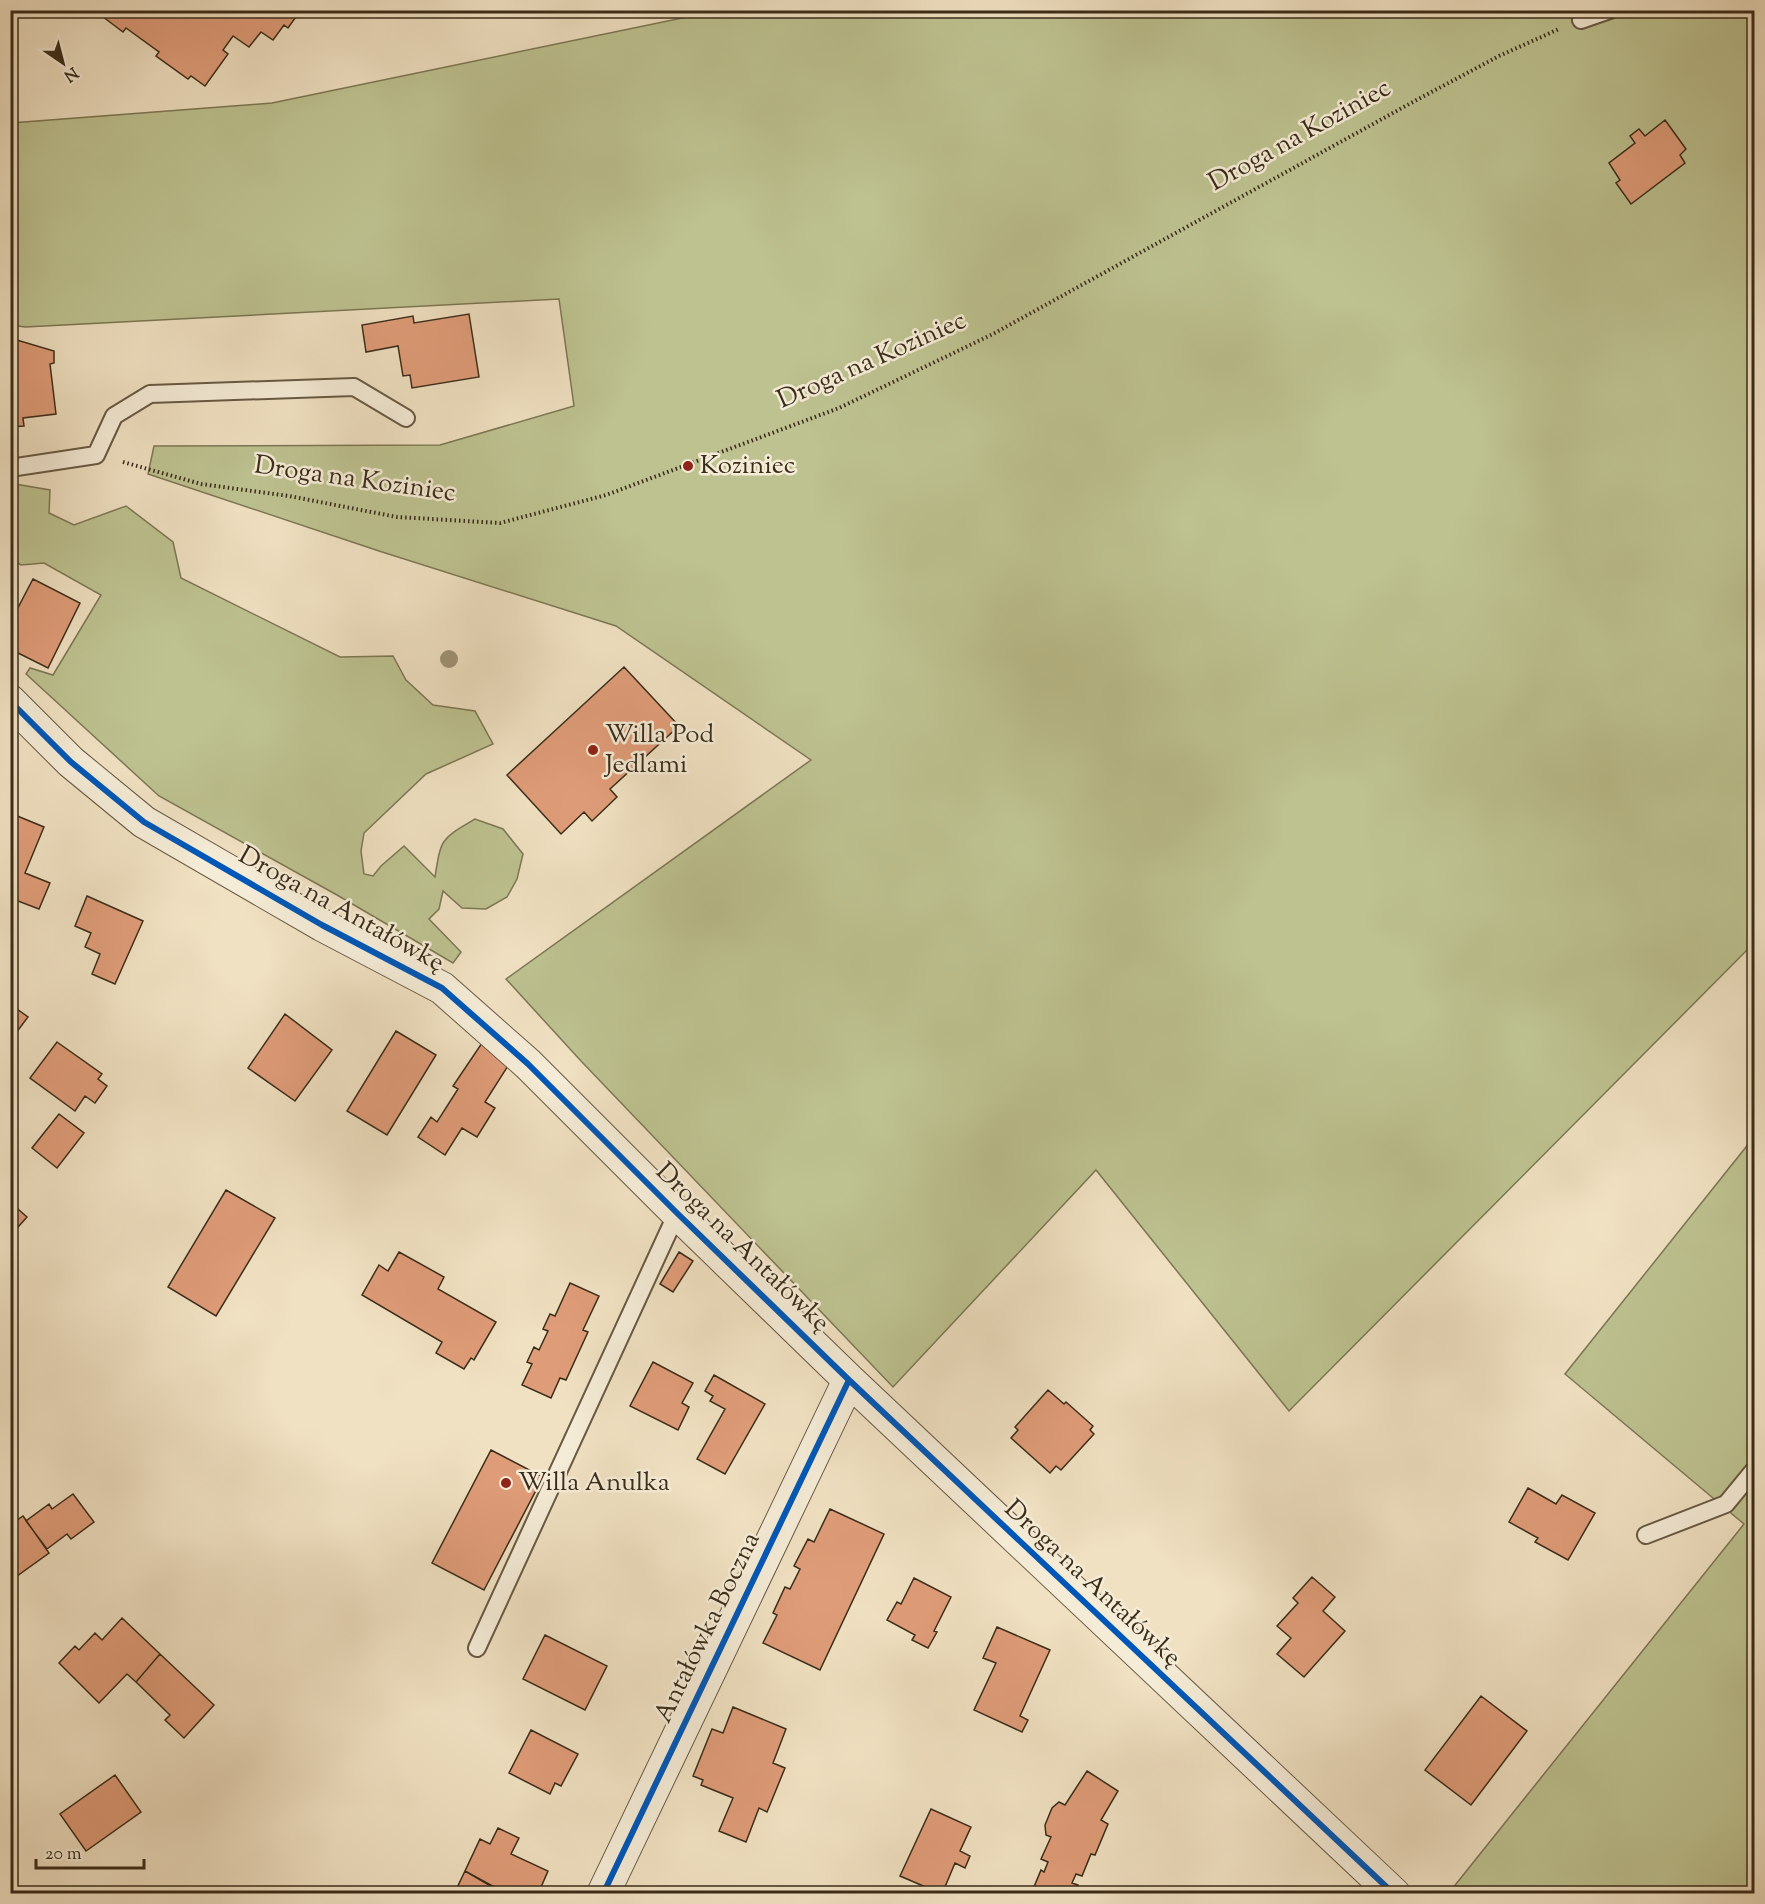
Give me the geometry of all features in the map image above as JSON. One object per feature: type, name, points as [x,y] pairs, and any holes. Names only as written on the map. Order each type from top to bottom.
[{"type":"street","name":"Droga na Antałówkę","points":[[10,701],[71,762],[144,822],[322,925],[442,988],[528,1064],[849,1380],[1394,1893]]},
{"type":"street","name":"Antałówka Boczna","points":[[603,1893],[849,1380]]},
{"type":"lane","points":[[1581,20],[1610,10]]},
{"type":"lane","points":[[10,468],[96,455],[114,416],[150,394],[354,387],[406,418]]},
{"type":"lane","points":[[477,1648],[677,1213]]},
{"type":"lane","points":[[1646,1535],[1726,1504],[1755,1470]]},
{"type":"green space","points":[[716,11],[1754,11],[1754,943],[1289,1411],[1096,1170],[893,1387],[581,1061],[506,979],[811,760],[616,626],[379,551],[148,474],[154,446],[440,445],[574,406],[559,299],[25,327],[11,325],[11,123],[272,103]]},
{"type":"green space","points":[[11,485],[50,490],[49,513],[74,525],[126,506],[173,542],[181,578],[340,657],[393,656],[406,680],[433,705],[475,711],[493,744],[426,774],[364,833],[361,851],[364,874],[373,876],[404,846],[435,877],[441,847],[455,831],[475,819],[503,829],[523,854],[517,879],[507,897],[486,909],[462,908],[443,891],[439,909],[429,919],[461,952],[453,963],[337,895],[159,796],[26,674],[30,668],[53,675],[101,595],[44,563],[21,565],[11,559]]},
{"type":"green space","points":[[1754,1137],[1754,1893],[1448,1894],[1744,1524],[1565,1374]]},
{"type":"building","points":[[94,10],[294,10],[298,14],[288,28],[284,25],[273,40],[261,32],[249,47],[233,36],[223,50],[228,54],[205,86],[191,76],[188,79],[156,56],[159,52],[126,28],[123,32]]},
{"type":"building","points":[[1665,120],[1686,149],[1680,155],[1685,163],[1631,204],[1616,183],[1620,180],[1609,163],[1635,143],[1630,136],[1639,129],[1645,136]]},
{"type":"building","points":[[469,314],[479,377],[412,388],[410,375],[403,376],[398,346],[366,352],[362,325],[413,316],[414,323]]},
{"type":"building","points":[[10,338],[54,351],[54,363],[50,364],[56,414],[23,418],[24,426],[10,427]]},
{"type":"building","points":[[33,579],[80,603],[48,668],[10,649],[10,623]]},
{"type":"building","name":"Willa Pod Jedlami","points":[[624,667],[679,726],[610,789],[617,797],[592,821],[584,812],[561,834],[507,775]]},
{"type":"building","points":[[10,813],[44,827],[25,873],[50,883],[39,909],[10,898]]},
{"type":"building","points":[[87,896],[143,921],[115,984],[92,974],[100,954],[85,947],[91,933],[75,926]]},
{"type":"building","points":[[10,1004],[28,1017],[10,1041]]},
{"type":"building","points":[[285,1014],[332,1050],[295,1101],[248,1068]]},
{"type":"building","points":[[396,1031],[436,1055],[387,1135],[347,1111]]},
{"type":"building","points":[[57,1042],[102,1074],[98,1079],[107,1086],[95,1103],[85,1096],[75,1111],[30,1078]]},
{"type":"building","points":[[482,1043],[511,1061],[485,1102],[495,1108],[477,1137],[462,1128],[445,1155],[418,1137],[431,1117],[437,1122],[458,1089],[453,1086]]},
{"type":"building","points":[[59,1114],[84,1133],[57,1168],[32,1148]]},
{"type":"building","points":[[226,1190],[275,1218],[216,1316],[168,1287]]},
{"type":"building","points":[[10,1202],[27,1217],[10,1236]]},
{"type":"building","points":[[399,1252],[444,1277],[438,1289],[496,1322],[474,1360],[471,1358],[464,1369],[436,1353],[442,1342],[362,1295],[379,1265],[388,1271]]},
{"type":"building","points":[[679,1252],[693,1261],[673,1292],[660,1284]]},
{"type":"building","points":[[570,1283],[599,1296],[583,1330],[588,1332],[566,1380],[560,1378],[551,1398],[522,1385],[532,1364],[527,1362],[534,1347],[539,1350],[548,1331],[543,1329],[550,1314],[555,1316]]},
{"type":"building","points":[[653,1362],[693,1383],[682,1403],[689,1407],[678,1430],[630,1406]]},
{"type":"building","points":[[714,1375],[765,1404],[725,1474],[697,1459],[725,1409],[710,1401],[713,1396],[705,1391]]},
{"type":"building","points":[[1048,1390],[1064,1404],[1066,1402],[1093,1426],[1090,1430],[1094,1434],[1061,1470],[1056,1466],[1050,1473],[1011,1438],[1018,1430],[1015,1427]]},
{"type":"building","points":[[491,1450],[543,1477],[484,1590],[432,1563]]},
{"type":"building","points":[[1528,1488],[1556,1504],[1562,1495],[1595,1513],[1568,1560],[1535,1542],[1538,1538],[1509,1522]]},
{"type":"building","points":[[73,1494],[94,1522],[71,1539],[67,1534],[47,1549],[26,1521],[49,1504],[52,1509]]},
{"type":"building","points":[[830,1509],[884,1534],[820,1670],[763,1643],[777,1615],[773,1613],[785,1587],[790,1589],[800,1569],[794,1566],[808,1539],[814,1542]]},
{"type":"building","points":[[23,1516],[49,1553],[10,1581],[10,1525]]},
{"type":"building","points":[[1312,1577],[1335,1597],[1323,1611],[1345,1631],[1304,1677],[1277,1654],[1291,1638],[1277,1626],[1298,1603],[1293,1598]]},
{"type":"building","points":[[914,1578],[951,1597],[928,1648],[912,1640],[915,1635],[887,1620],[897,1602],[901,1604]]},
{"type":"building","points":[[122,1618],[160,1654],[136,1682],[127,1674],[99,1703],[59,1663],[75,1646],[79,1650],[95,1633],[102,1640]]},
{"type":"building","points":[[997,1627],[1050,1650],[1020,1716],[1028,1720],[1022,1732],[974,1710],[996,1663],[983,1658]]},
{"type":"building","points":[[545,1635],[607,1666],[585,1710],[523,1679]]},
{"type":"building","points":[[160,1654],[214,1705],[184,1738],[165,1720],[170,1715],[136,1682]]},
{"type":"building","points":[[1481,1696],[1527,1731],[1471,1805],[1425,1770]]},
{"type":"building","points":[[733,1707],[786,1729],[773,1763],[785,1768],[767,1812],[759,1808],[746,1842],[719,1831],[733,1798],[701,1785],[703,1780],[693,1776],[712,1729],[723,1733]]},
{"type":"building","points":[[531,1730],[578,1754],[561,1786],[555,1783],[550,1794],[509,1773]]},
{"type":"building","points":[[1087,1771],[1118,1791],[1101,1820],[1108,1824],[1095,1855],[1091,1854],[1082,1876],[1076,1874],[1072,1883],[1078,1885],[1075,1894],[1031,1894],[1041,1870],[1044,1872],[1048,1862],[1041,1859],[1051,1837],[1046,1835],[1045,1825],[1052,1808],[1059,1802],[1065,1805]]},
{"type":"building","points":[[115,1775],[141,1812],[86,1851],[60,1814]]},
{"type":"building","points":[[931,1809],[971,1827],[960,1851],[970,1856],[965,1868],[955,1863],[942,1894],[900,1876]]},
{"type":"building","points":[[498,1828],[519,1838],[511,1854],[548,1871],[538,1894],[507,1894],[465,1871],[480,1839],[490,1844]]},
{"type":"building","points":[[465,1871],[489,1885],[507,1894],[454,1894]]},
{"type":"cycle path","points":[[10,701],[71,762],[144,822],[322,925],[442,988],[528,1064],[849,1380],[1394,1894]]},
{"type":"cycle path","points":[[603,1894],[849,1380]]},
{"type":"place","name":"Koziniec","points":[[688,466]]},
{"type":"place","name":"Willa Pod Jedlami","points":[[593,750]]},
{"type":"place","name":"Willa Anulka","points":[[506,1483]]}]
